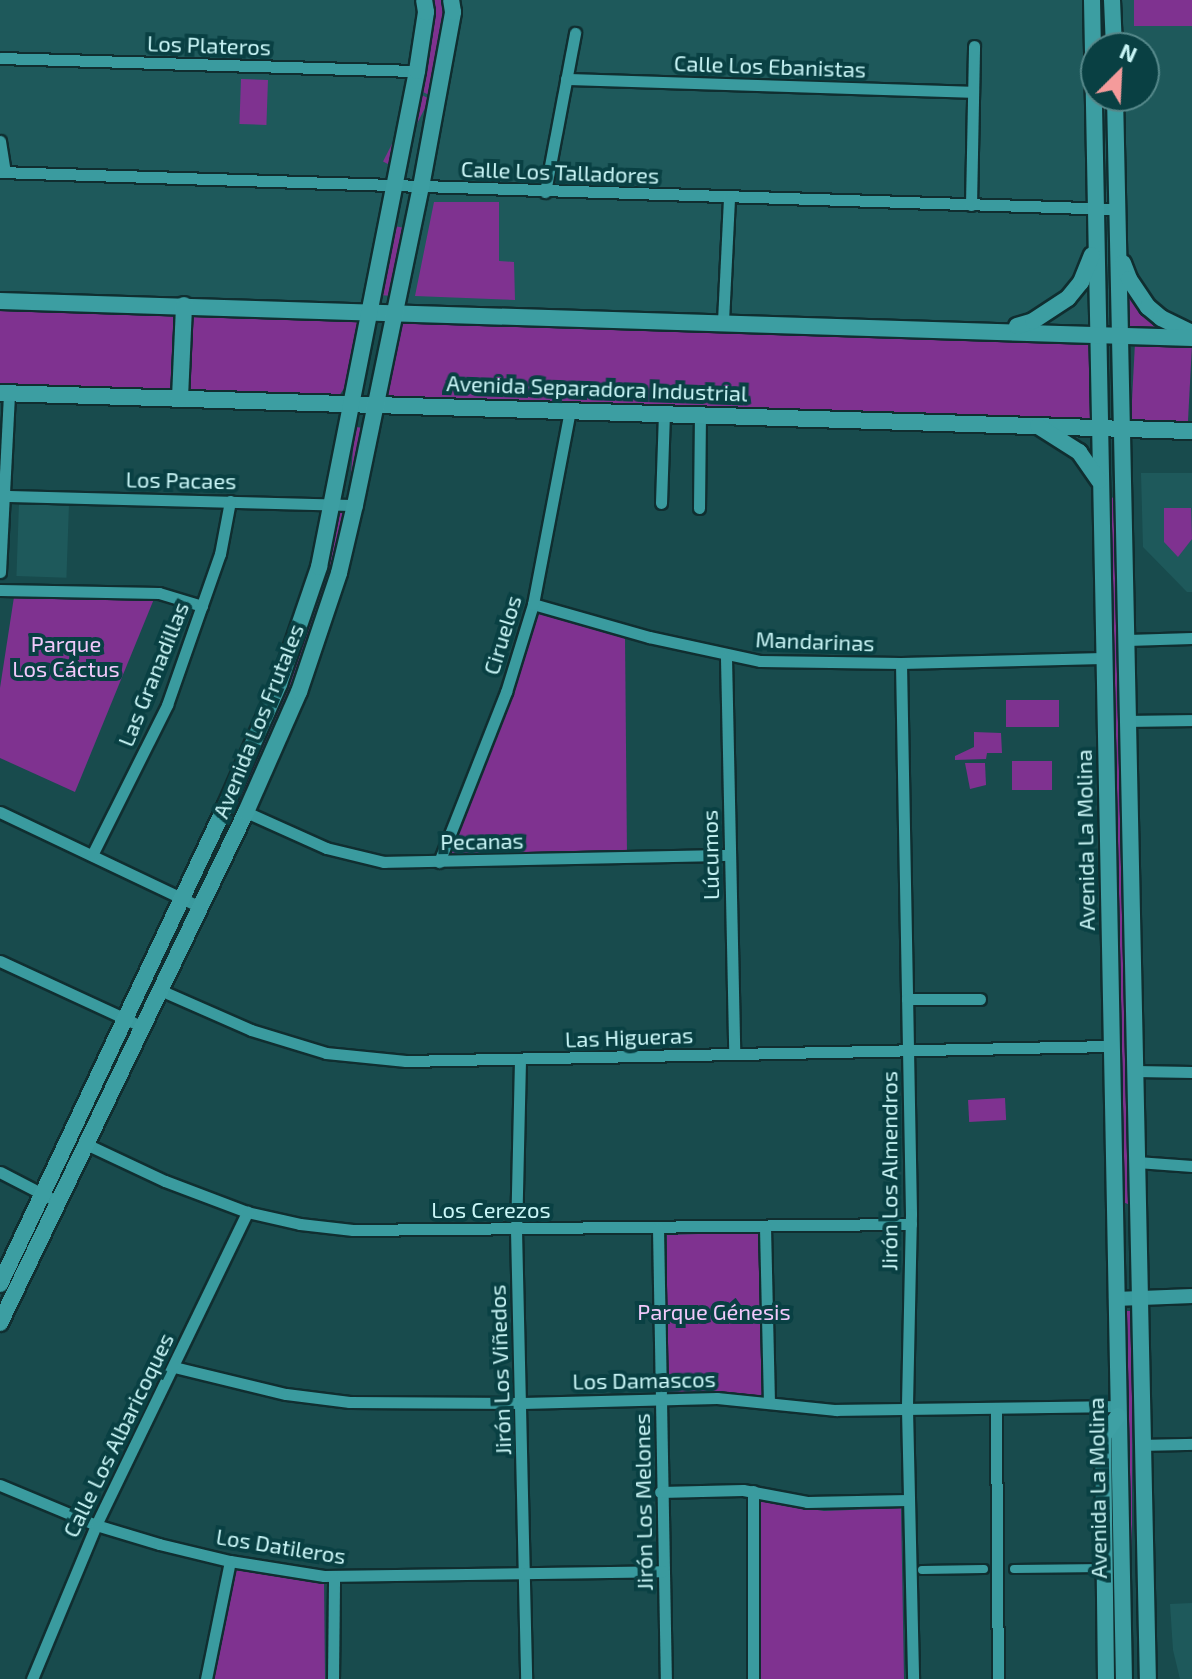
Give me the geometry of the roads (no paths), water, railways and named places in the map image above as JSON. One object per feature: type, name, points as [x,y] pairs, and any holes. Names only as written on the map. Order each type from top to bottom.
[{"type":"main road","name":"Avenida Los Frutales","points":[[0,1323],[126,1019],[279,684],[319,567],[417,71],[424,0]]},
{"type":"main road","name":"Avenida Los Frutales","points":[[0,1284],[86,1144],[246,812],[299,692],[339,573],[355,505],[421,187],[453,12],[451,0]]},
{"type":"main road","name":"Avenida La Molina","points":[[1092,0],[1093,32]]},
{"type":"main road","points":[[1112,0],[1113,32]]},
{"type":"main road","name":"Avenida La Molina","points":[[1094,112],[1118,1411]]},
{"type":"main road","name":"Avenida La Molina","points":[[1115,112],[1148,1679]]},
{"type":"main road","points":[[990,330],[1033,321],[1064,302],[1081,282],[1095,242]]},
{"type":"main road","points":[[1119,244],[1129,279],[1148,307],[1192,335]]},
{"type":"main road","points":[[0,301],[1192,335]]},
{"type":"main road","points":[[180,398],[184,305]]},
{"type":"main road","name":"Avenida Separadora Industrial","points":[[4,393],[1123,426],[1192,431]]},
{"type":"main road","points":[[1033,424],[1065,440],[1084,459],[1099,481]]},
{"type":"main road","points":[[1100,503],[1109,492],[1118,492],[1125,525]]},
{"type":"main road","points":[[1116,1206],[1124,1214],[1136,1210],[1138,1204]]},
{"type":"main road","points":[[1106,1672],[1112,1571],[1103,1436],[1118,1411]]},
{"type":"main road","points":[[1112,1571],[1133,1563],[1143,1570],[1144,1576]]},
{"type":"main road","name":"Avenida La Molina","points":[[1112,1571],[1123,1623],[1124,1679]]},
{"type":"main road","points":[[1106,1672],[1123,1623]]},
{"type":"street","points":[[545,192],[575,33]]},
{"type":"street","points":[[971,205],[974,46]]},
{"type":"street","name":"Los Plateros","points":[[0,58],[417,71]]},
{"type":"street","name":"Calle Los Ebanistas","points":[[566,79],[972,92]]},
{"type":"street","points":[[0,141],[3,172]]},
{"type":"street","name":"Calle Los Talladores","points":[[3,172],[1118,209]]},
{"type":"street","points":[[723,321],[729,198]]},
{"type":"street","points":[[0,572],[5,496],[4,393]]},
{"type":"street","name":"Ciruelos","points":[[439,862],[489,737],[533,604],[570,410]]},
{"type":"street","points":[[661,503],[664,412]]},
{"type":"street","points":[[699,508],[700,414]]},
{"type":"street","name":"Los Pacaes","points":[[5,496],[355,505]]},
{"type":"street","name":"Las Granadillas","points":[[92,855],[167,705],[220,554],[230,501]]},
{"type":"street","points":[[0,590],[159,593],[202,606]]},
{"type":"street","name":"Mandarinas","points":[[533,604],[726,657],[795,663],[1103,658]]},
{"type":"street","points":[[1127,640],[1192,638]]},
{"type":"street","name":"Lúcumos","points":[[726,657],[734,1054]]},
{"type":"street","name":"Jirón Los Almendros","points":[[901,663],[911,1224],[907,1409],[913,1679]]},
{"type":"street","points":[[1129,721],[1192,720]]},
{"type":"street","points":[[0,812],[200,907]]},
{"type":"street","name":"Pecanas","points":[[246,812],[326,848],[384,862],[729,855]]},
{"type":"street","points":[[0,961],[143,1027]]},
{"type":"street","name":"Las Higueras","points":[[160,990],[251,1030],[326,1053],[406,1061],[1111,1046]]},
{"type":"street","points":[[907,999],[980,999]]},
{"type":"street","name":"Jirón Los Viñedos","points":[[520,1060],[516,1230],[526,1679]]},
{"type":"street","points":[[1135,1071],[1192,1072]]},
{"type":"street","name":"Los Cerezos","points":[[86,1144],[165,1181],[247,1212],[300,1224],[353,1230],[911,1224]]},
{"type":"street","points":[[1137,1162],[1192,1166]]},
{"type":"street","points":[[0,1172],[51,1198]]},
{"type":"street","name":"Calle Los Albaricoques","points":[[32,1679],[96,1525],[247,1212]]},
{"type":"street","points":[[765,1227],[769,1401]]},
{"type":"street","name":"Jirón Los Melones","points":[[658,1228],[660,1492],[666,1679]]},
{"type":"street","points":[[1116,1274],[1139,1273]]},
{"type":"street","points":[[1116,1299],[1192,1296]]},
{"type":"street","name":"Los Damascos","points":[[174,1367],[286,1394],[349,1402],[769,1401],[836,1410],[1118,1411]]},
{"type":"street","points":[[996,1410],[998,1679]]},
{"type":"street","points":[[1143,1445],[1192,1444]]},
{"type":"street","name":"Los Datileros","points":[[0,1485],[96,1525],[230,1561],[334,1577],[663,1571]]},
{"type":"street","points":[[660,1492],[753,1491],[807,1502],[908,1500]]},
{"type":"street","points":[[753,1491],[753,1679]]},
{"type":"street","points":[[206,1679],[230,1561]]},
{"type":"street","points":[[922,1570],[984,1569]]},
{"type":"street","points":[[1014,1569],[1112,1571]]},
{"type":"street","points":[[333,1679],[334,1577]]},
{"type":"park label","name":"Parque Los Cáctus","points":[[66,656]]},
{"type":"park label","name":"Parque Génesis","points":[[714,1312]]}]
